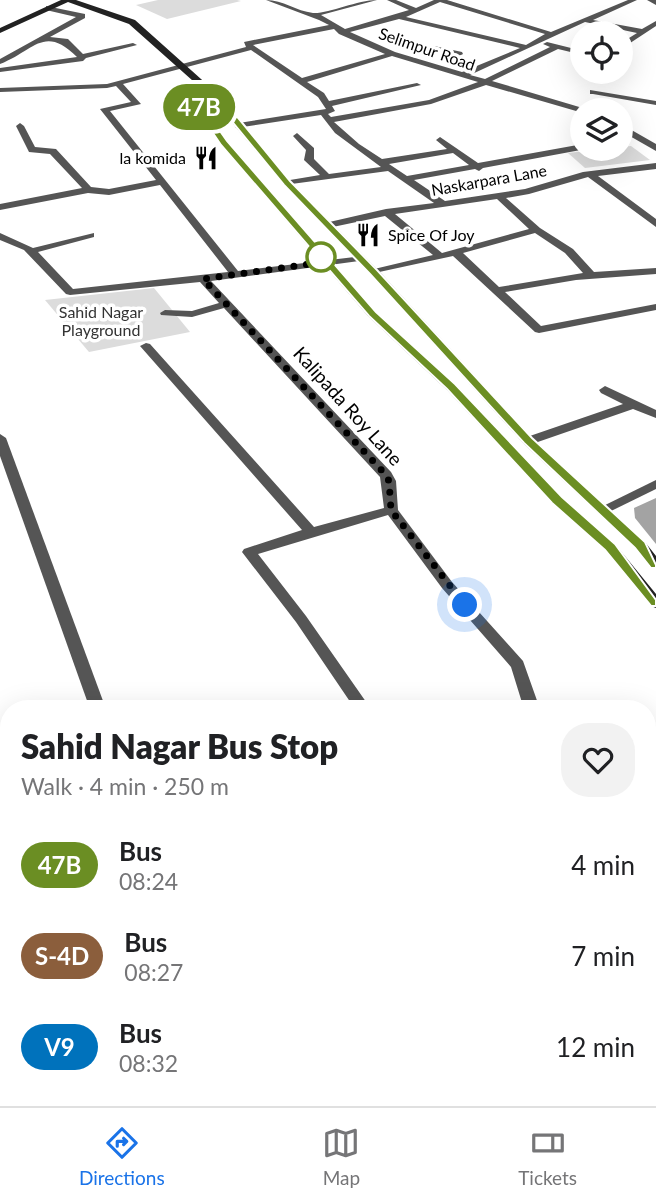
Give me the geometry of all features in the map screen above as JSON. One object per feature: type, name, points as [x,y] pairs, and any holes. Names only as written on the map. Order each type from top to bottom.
[{"type":"main road","points":[[0,31],[68,0],[132,22],[217,98],[287,183],[374,272],[528,441],[640,545],[656,565]]},
{"type":"main road","points":[[206,89],[199,104],[200,108],[224,143],[325,262],[372,314],[451,387],[557,500],[610,547],[656,603]]},
{"type":"street","name":"Selimpur Road","points":[[269,0],[314,16],[392,54],[570,107]]},
{"type":"street","points":[[314,16],[374,0]]},
{"type":"street","points":[[390,0],[418,11]]},
{"type":"street","points":[[325,116],[331,111],[329,104],[302,81],[247,44],[399,17],[440,0],[551,34]]},
{"type":"street","points":[[462,75],[634,0]]},
{"type":"street","points":[[650,0],[656,3]]},
{"type":"street","points":[[0,62],[82,16],[49,8]]},
{"type":"street","points":[[399,17],[526,48]]},
{"type":"street","points":[[584,20],[644,32]]},
{"type":"street","points":[[633,39],[656,23]]},
{"type":"street","points":[[41,38],[65,41],[81,57]]},
{"type":"street","points":[[536,42],[570,50]]},
{"type":"street","points":[[415,44],[459,54]]},
{"type":"street","points":[[81,57],[133,46]]},
{"type":"street","points":[[239,126],[431,102],[484,83],[556,47]]},
{"type":"street","points":[[0,90],[119,84],[250,48]]},
{"type":"street","points":[[416,62],[439,49]]},
{"type":"street","points":[[302,81],[392,54]]},
{"type":"street","points":[[0,70],[83,59],[81,57]]},
{"type":"street","points":[[23,68],[32,77],[31,89]]},
{"type":"street","points":[[119,84],[137,104],[104,108],[234,274]]},
{"type":"street","points":[[329,104],[417,85]]},
{"type":"street","points":[[584,98],[596,90],[633,98]]},
{"type":"street","points":[[633,98],[656,103]]},
{"type":"street","points":[[325,116],[356,146],[443,204]]},
{"type":"street","points":[[20,126],[32,150],[53,150],[88,191]]},
{"type":"street","points":[[633,133],[656,148]]},
{"type":"street","points":[[297,136],[311,150],[309,160],[327,177]]},
{"type":"street","points":[[633,139],[642,137]]},
{"type":"street","points":[[440,140],[479,168]]},
{"type":"street","points":[[287,183],[452,150]]},
{"type":"street","points":[[406,179],[570,150]]},
{"type":"street","name":"Naskarpara Lane","points":[[328,225],[386,212],[499,196],[550,186],[590,174],[656,166]]},
{"type":"street","points":[[590,174],[656,224]]},
{"type":"street","points":[[0,207],[88,191],[109,192],[162,182]]},
{"type":"street","points":[[499,196],[536,230],[569,250],[590,274]]},
{"type":"street","points":[[386,212],[441,257]]},
{"type":"street","points":[[374,272],[441,257],[536,230]]},
{"type":"street","points":[[32,251],[90,235]]},
{"type":"street","points":[[0,236],[32,251],[70,292],[203,279],[359,258]]},
{"type":"street","points":[[456,252],[539,330],[656,307]]},
{"type":"street","points":[[497,291],[540,281],[590,274],[656,271]]},
{"type":"street","name":"Kalipada Roy Lane","points":[[203,279],[386,475],[389,481],[391,510],[447,585],[518,665],[529,700]]},
{"type":"street","points":[[165,313],[192,314],[227,304]]},
{"type":"street","points":[[146,346],[311,532]]},
{"type":"street","points":[[605,390],[656,414]]},
{"type":"street","points":[[528,441],[633,404]]},
{"type":"street","points":[[0,438],[96,700]]},
{"type":"street","points":[[603,510],[656,484]]},
{"type":"street","points":[[357,700],[301,619],[249,552],[391,510]]},
{"type":"green space","points":[[158,0],[241,1],[167,19],[136,5]]},
{"type":"green space","points":[[633,147],[650,160],[585,168],[577,161],[633,161]]},
{"type":"green space","name":"Sahid Nagar Playground","points":[[154,288],[190,332],[89,352],[45,300]]},
{"type":"shaded area","points":[[656,498],[656,544],[635,518],[634,508]]},
{"type":"bus line","name":"47B","points":[[656,565],[640,545],[528,441],[374,272],[287,183],[217,98],[206,89],[199,104],[200,108],[224,143],[325,262],[372,314],[451,387],[557,500],[610,547],[656,603]]},
{"type":"place","name":"la komida","points":[[206,158]]},
{"type":"place","name":"Spice Of Joy","points":[[368,235]]},
{"type":"route","points":[[321,257],[325,262],[203,279],[386,475],[389,481],[391,510],[465,605]]}]
